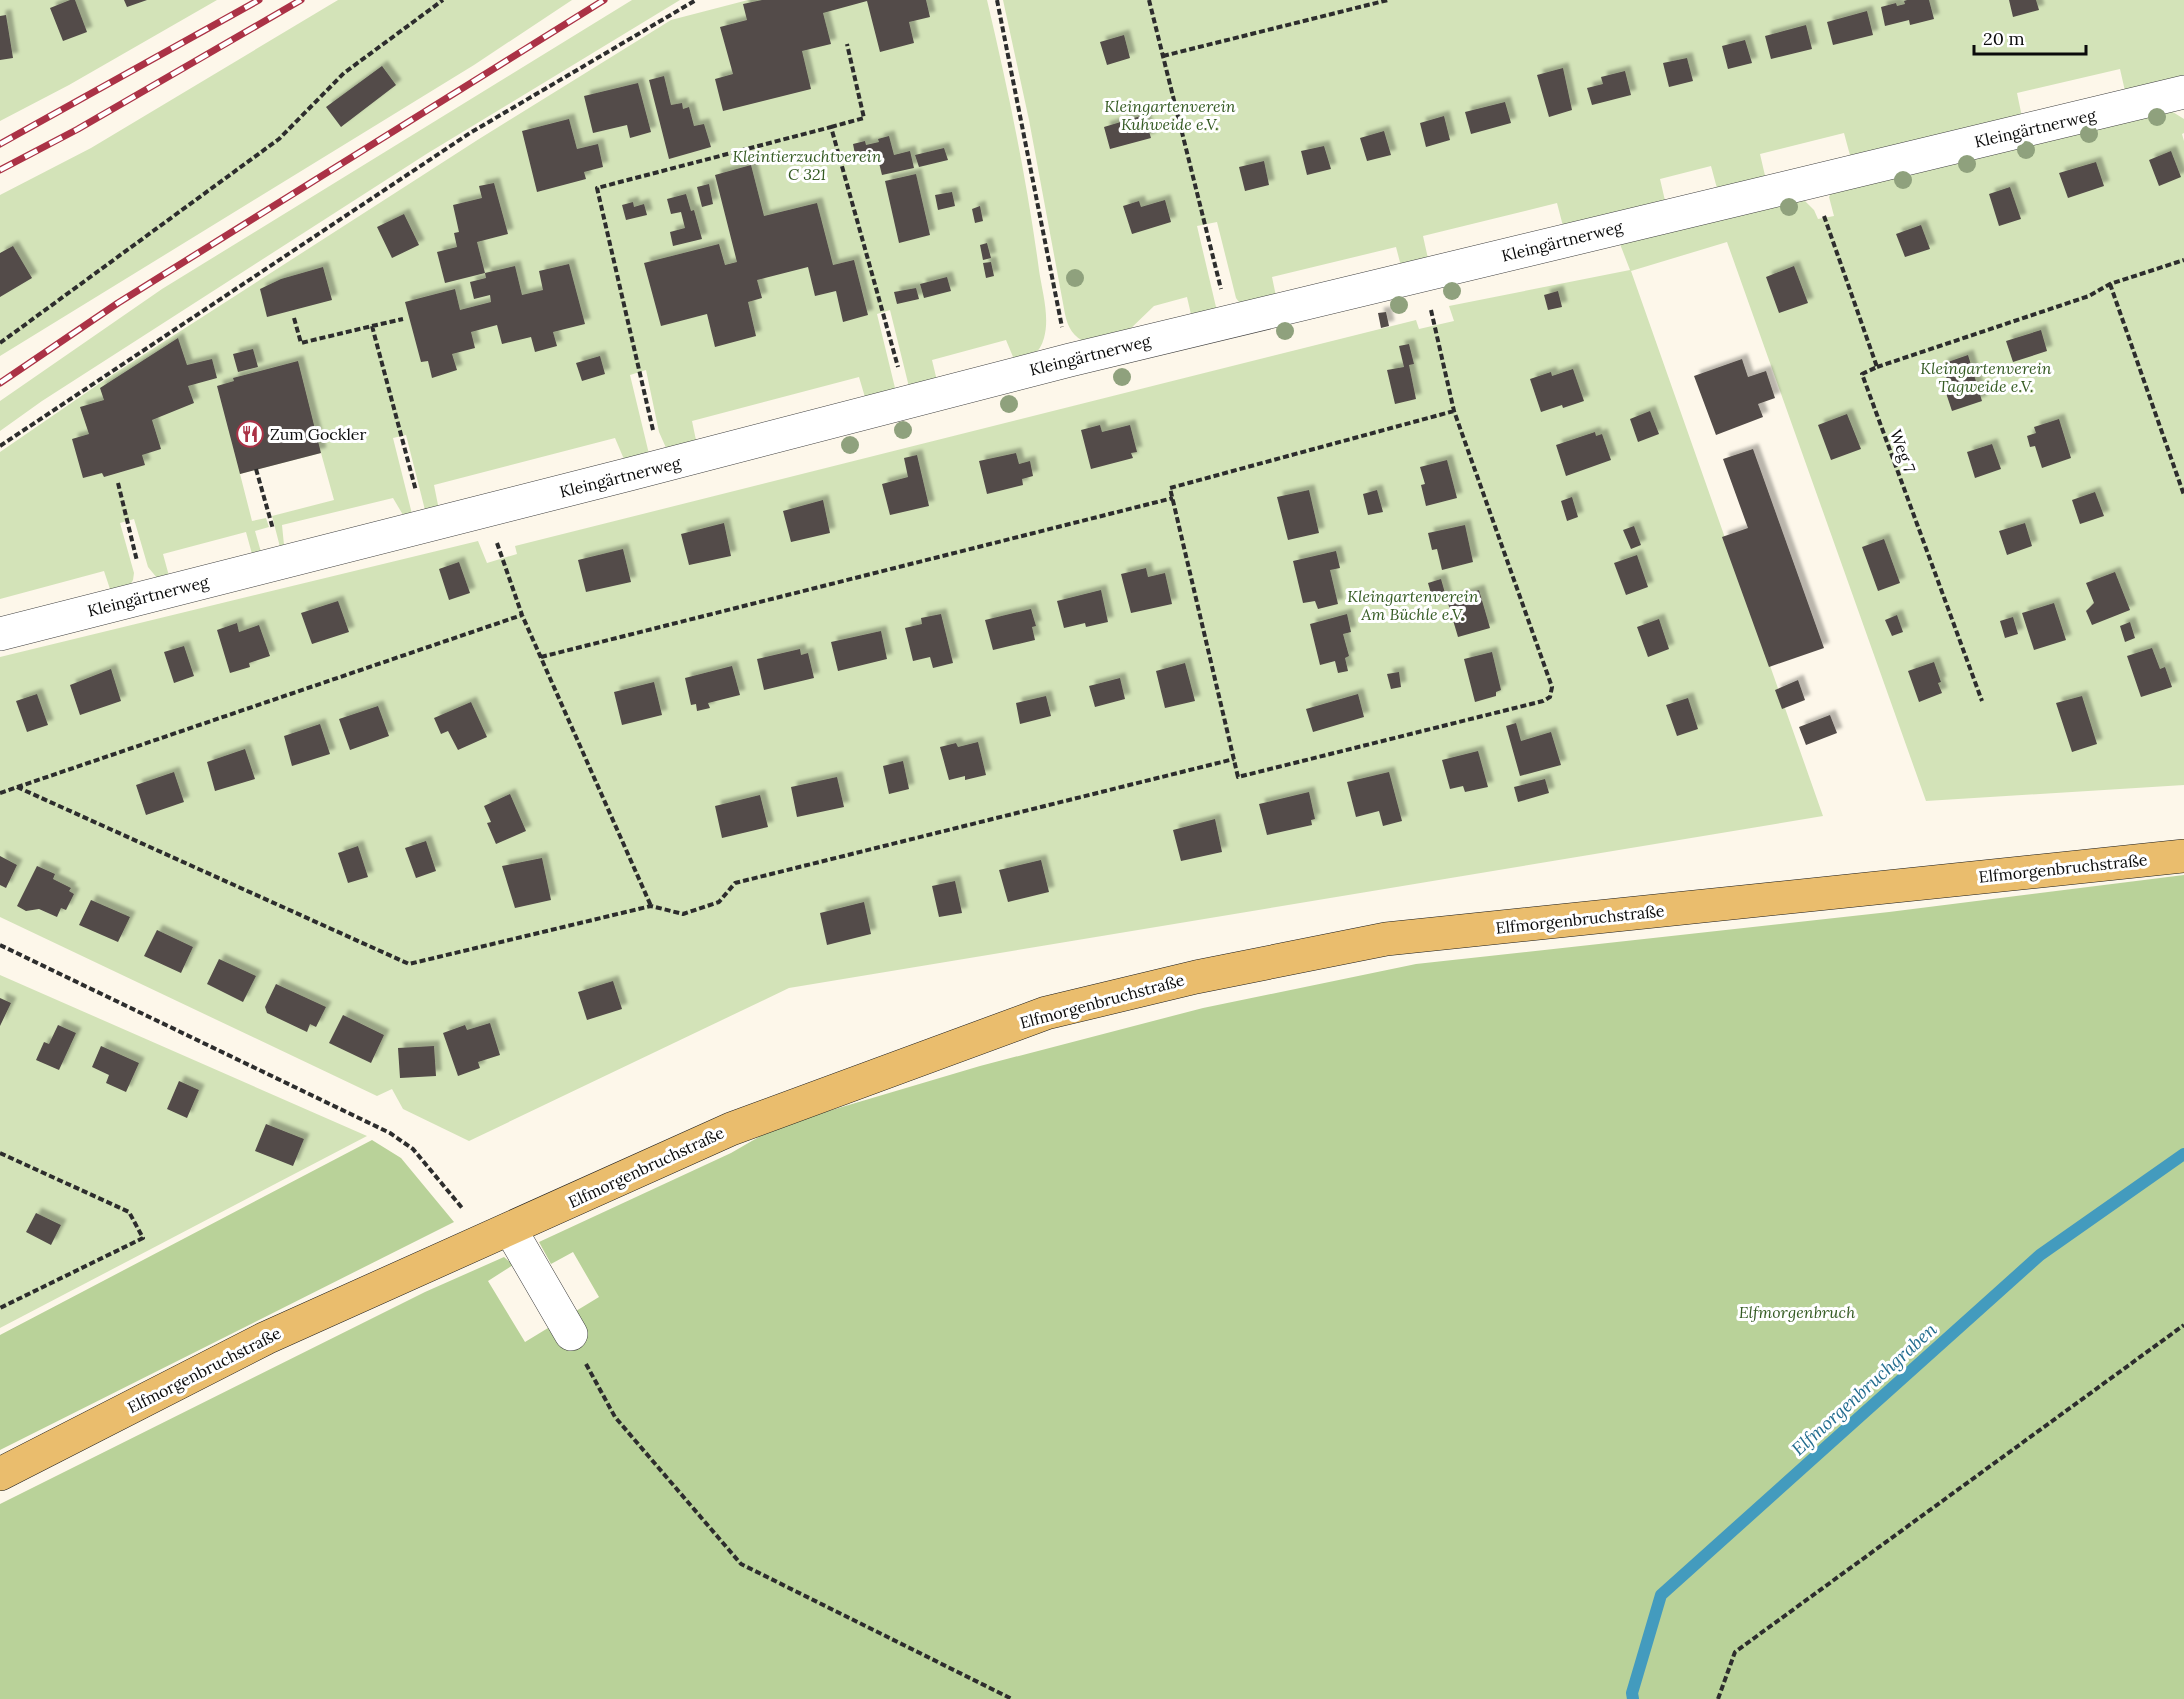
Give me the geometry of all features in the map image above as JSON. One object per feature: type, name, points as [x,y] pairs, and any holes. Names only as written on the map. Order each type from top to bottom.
[{"type":"main road","name":"Elfmorgenbruchstraße","points":[[0,1474],[266,1338],[730,1129],[1046,1013],[1196,977],[1386,939],[2184,856]]},
{"type":"lane","name":"Kleingärtnerweg","points":[[0,634],[1070,360],[2184,92]]},
{"type":"lane","points":[[498,1234],[525,1258],[571,1334]]},
{"type":"path","points":[[0,342],[279,139],[344,72],[443,0]]},
{"type":"path","points":[[0,446],[470,133],[696,0]]},
{"type":"path","points":[[997,0],[1070,360]]},
{"type":"path","points":[[1149,0],[1229,321]]},
{"type":"path","points":[[1163,56],[1388,0]]},
{"type":"path","points":[[662,466],[597,188],[864,118],[847,44]]},
{"type":"path","points":[[831,127],[907,402]]},
{"type":"path","points":[[1825,218],[1877,367],[2089,296],[2110,284],[2184,260]]},
{"type":"path","points":[[1423,275],[1454,411],[1552,687],[1550,697],[1543,701],[1238,777],[1170,488],[1454,411]]},
{"type":"path","points":[[2110,284],[2184,495]]},
{"type":"path","points":[[294,318],[301,343],[403,319]]},
{"type":"path","points":[[372,326],[426,526]]},
{"type":"path","name":"Weg 7","points":[[1877,367],[1862,374],[1982,701]]},
{"type":"path","points":[[256,469],[282,563]]},
{"type":"path","points":[[118,483],[147,597]]},
{"type":"path","points":[[541,657],[1173,498]]},
{"type":"path","points":[[502,559],[522,615],[651,906]]},
{"type":"path","points":[[0,793],[522,615]]},
{"type":"path","points":[[16,788],[409,964],[651,906],[683,914],[719,902],[735,883],[1234,759]]},
{"type":"path","points":[[0,945],[390,1133],[413,1149],[498,1234]]},
{"type":"path","points":[[0,1153],[129,1212],[143,1238],[0,1308]]},
{"type":"path","points":[[1718,1699],[1735,1653],[2184,1325]]},
{"type":"path","points":[[571,1334],[615,1417],[741,1564],[1012,1699]]},
{"type":"green space","points":[[0,0],[217,0],[69,85],[0,121]]},
{"type":"green space","points":[[338,0],[572,0],[474,65],[0,356],[0,195],[91,148]]},
{"type":"green space","points":[[632,0],[680,0],[428,153],[42,401],[0,431],[0,401],[162,289]]},
{"type":"green space","name":"Kleintierzuchtverein C 321","points":[[748,0],[987,0],[1029,202],[1045,304],[1046,330],[1040,348],[1034,355],[1016,364],[1006,340],[932,360],[938,385],[910,391],[890,310],[877,314],[896,392],[867,404],[859,377],[692,421],[697,445],[667,450],[659,432],[646,370],[630,375],[649,454],[626,464],[615,438],[434,485],[439,510],[425,510],[406,435],[393,438],[413,518],[406,520],[393,498],[282,525],[284,545],[280,547],[272,516],[334,500],[321,453],[240,474],[252,521],[266,518],[269,527],[255,531],[261,552],[252,554],[246,532],[163,554],[169,576],[157,578],[148,567],[134,519],[120,523],[134,573],[128,589],[111,592],[104,571],[0,599],[0,452],[109,377],[479,139],[671,20]]},
{"type":"green space","name":"Kleingartenverein Kuhweide e.V.","points":[[1003,0],[2184,0],[2184,77],[2125,91],[2120,69],[2017,93],[2022,117],[1851,159],[1844,133],[1760,154],[1766,180],[1718,192],[1711,166],[1660,179],[1666,205],[1564,230],[1557,203],[1423,236],[1429,263],[1402,270],[1396,247],[1272,277],[1277,301],[1244,309],[1236,298],[1217,222],[1197,226],[1216,307],[1215,312],[1193,323],[1187,297],[1154,306],[1127,332],[1086,343],[1072,331],[1065,314],[1029,120]]},
{"type":"green space","name":"Kleingartenverein Am Büchle e.V.","points":[[2168,109],[2184,119],[2184,133],[2182,134],[2184,141],[2184,785],[1926,801],[1727,242],[1631,271],[1823,816],[789,988],[469,1141],[403,1109],[392,1089],[377,1096],[0,917],[0,657],[478,541],[487,563],[517,554],[515,546],[1416,320],[1419,329],[1454,321],[1449,306],[1630,270],[1620,244],[1802,198],[1814,210],[1818,219],[1834,216],[1829,197],[1831,193]]},
{"type":"green space","name":"Elfmorgenbruch","points":[[2184,875],[2184,1699],[0,1699],[0,1504],[425,1292],[504,1257],[513,1265],[488,1281],[525,1342],[599,1297],[573,1252],[551,1264],[539,1242],[731,1153],[778,1126],[980,1066],[1203,1008],[1416,964],[1889,912]]},
{"type":"green space","points":[[0,975],[367,1136],[0,1328]]},
{"type":"green space","points":[[372,1140],[401,1158],[454,1222],[0,1450],[0,1335]]},
{"type":"building","points":[[75,0],[87,32],[63,41],[50,8]]},
{"type":"building","points":[[124,0],[147,0],[127,7]]},
{"type":"building","points":[[762,0],[926,0],[930,17],[909,22],[914,43],[880,52],[867,1],[823,13],[831,44],[802,51],[811,89],[723,111],[715,79],[733,74],[720,27],[747,20],[743,4]]},
{"type":"building","points":[[1929,0],[1934,19],[1910,25],[1909,20],[1885,26],[1881,7],[1896,3],[1897,6],[1905,4],[1904,1]]},
{"type":"building","points":[[2009,0],[2036,0],[2039,10],[2013,17]]},
{"type":"building","points":[[1867,11],[1873,35],[1833,45],[1827,22]]},
{"type":"building","points":[[6,15],[13,58],[0,60],[0,16]]},
{"type":"building","points":[[1806,25],[1812,49],[1771,59],[1765,36]]},
{"type":"building","points":[[1124,35],[1130,58],[1107,65],[1100,42]]},
{"type":"building","points":[[1745,40],[1752,63],[1728,69],[1722,46]]},
{"type":"building","points":[[1687,58],[1693,81],[1669,87],[1663,63]]},
{"type":"building","points":[[382,66],[396,85],[341,127],[326,107]]},
{"type":"building","points":[[1563,68],[1572,110],[1549,117],[1537,75]]},
{"type":"building","points":[[1625,71],[1631,95],[1592,105],[1587,88],[1603,84],[1601,77]]},
{"type":"building","points":[[664,76],[671,105],[682,103],[683,109],[689,107],[694,126],[704,124],[711,147],[669,159],[649,80]]},
{"type":"building","points":[[638,83],[651,132],[630,138],[627,125],[593,133],[584,96]]},
{"type":"building","points":[[1505,102],[1511,123],[1471,134],[1465,112]]},
{"type":"building","points":[[1144,115],[1151,138],[1110,149],[1104,127]]},
{"type":"building","points":[[1444,116],[1450,140],[1426,147],[1420,123]]},
{"type":"building","points":[[569,119],[577,149],[598,144],[603,167],[584,172],[586,179],[537,192],[522,131]]},
{"type":"building","points":[[1384,131],[1391,155],[1367,161],[1360,138]]},
{"type":"building","points":[[889,136],[894,155],[910,151],[914,168],[882,175],[877,155],[856,159],[853,144],[865,141],[866,145],[879,142],[878,139]]},
{"type":"building","points":[[1324,146],[1331,169],[1307,175],[1301,151]]},
{"type":"building","points":[[944,148],[948,160],[919,167],[915,155]]},
{"type":"building","points":[[2171,151],[2181,177],[2159,186],[2149,160]]},
{"type":"building","points":[[1264,161],[1269,185],[1245,191],[1239,167]]},
{"type":"building","points":[[2096,162],[2104,186],[2068,198],[2059,173]]},
{"type":"building","points":[[751,165],[764,216],[817,203],[833,265],[854,260],[868,315],[843,322],[836,291],[815,296],[808,267],[757,280],[762,298],[748,302],[756,336],[715,347],[707,314],[661,326],[644,263],[719,244],[725,265],[737,262],[715,175]]},
{"type":"building","points":[[916,174],[930,235],[899,243],[885,181]]},
{"type":"building","points":[[494,183],[508,234],[477,242],[485,273],[445,283],[437,252],[457,247],[454,233],[459,232],[453,205],[482,198],[479,186]]},
{"type":"building","points":[[709,184],[713,204],[702,207],[697,187]]},
{"type":"building","points":[[2010,187],[2021,219],[1999,226],[1989,194]]},
{"type":"building","points":[[952,192],[955,206],[938,210],[935,195]]},
{"type":"building","points":[[686,194],[691,211],[694,210],[702,239],[673,246],[670,232],[685,228],[681,212],[671,214],[667,199]]},
{"type":"building","points":[[1165,200],[1171,222],[1132,234],[1123,206],[1139,201],[1141,207]]},
{"type":"building","points":[[633,202],[634,207],[644,204],[647,215],[626,220],[622,205]]},
{"type":"building","points":[[980,206],[983,221],[975,223],[972,209]]},
{"type":"building","points":[[404,214],[419,245],[392,258],[377,227]]},
{"type":"building","points":[[1921,225],[1930,249],[1905,257],[1896,234]]},
{"type":"building","points":[[987,243],[991,258],[983,260],[980,245]]},
{"type":"building","points":[[13,246],[32,278],[0,297],[0,253]]},
{"type":"building","points":[[991,262],[994,276],[986,278],[983,263]]},
{"type":"building","points":[[569,264],[585,324],[553,332],[557,346],[535,352],[531,337],[502,344],[497,325],[471,332],[475,348],[452,354],[457,370],[432,378],[428,361],[421,362],[405,302],[455,289],[460,310],[491,302],[490,295],[474,299],[470,282],[486,278],[485,273],[515,266],[522,295],[543,290],[539,271]]},
{"type":"building","points":[[1794,266],[1808,303],[1779,313],[1766,277]]},
{"type":"building","points":[[323,267],[332,300],[267,317],[260,289],[281,279]]},
{"type":"building","points":[[947,277],[951,291],[924,298],[920,284]]},
{"type":"building","points":[[916,288],[919,299],[897,304],[894,292]]},
{"type":"building","points":[[1558,291],[1562,307],[1548,310],[1544,295]]},
{"type":"building","points":[[1386,312],[1389,326],[1381,328],[1378,313]]},
{"type":"building","points":[[2041,330],[2047,351],[2013,362],[2006,341]]},
{"type":"building","points":[[178,338],[187,365],[212,359],[217,378],[188,386],[194,403],[152,420],[161,449],[142,455],[145,465],[104,477],[102,473],[83,478],[72,439],[89,434],[80,407],[104,400],[100,388]]},
{"type":"building","points":[[1409,344],[1414,364],[1409,365],[1416,399],[1395,404],[1387,370],[1404,367],[1399,346]]},
{"type":"building","points":[[253,349],[258,367],[238,372],[233,354]]},
{"type":"building","points":[[1968,355],[1982,401],[1952,411],[1945,390],[1950,389],[1942,364]]},
{"type":"building","points":[[600,356],[605,374],[582,381],[576,363]]},
{"type":"building","points":[[1742,359],[1748,377],[1766,371],[1775,398],[1758,404],[1763,417],[1716,435],[1694,376]]},
{"type":"building","points":[[298,361],[321,453],[240,474],[217,386],[234,381],[233,378]]},
{"type":"building","points":[[1573,369],[1584,401],[1541,412],[1530,379],[1551,372],[1552,376]]},
{"type":"building","points":[[1650,411],[1659,434],[1638,442],[1630,419]]},
{"type":"building","points":[[1847,414],[1861,449],[1831,460],[1818,425]]},
{"type":"building","points":[[2059,419],[2071,458],[2042,468],[2035,446],[2030,447],[2027,436],[2036,433],[2034,427]]},
{"type":"building","points":[[1100,425],[1102,432],[1130,425],[1137,452],[1131,453],[1133,458],[1091,469],[1081,430]]},
{"type":"building","points":[[1595,432],[1596,436],[1602,434],[1611,460],[1566,476],[1556,445]]},
{"type":"building","points":[[1992,444],[2001,469],[1975,478],[1967,452]]},
{"type":"building","points":[[1753,449],[1824,648],[1769,667],[1722,537],[1748,528],[1723,459]]},
{"type":"building","points":[[1016,453],[1019,464],[1030,461],[1033,476],[1022,479],[1023,485],[987,494],[979,461]]},
{"type":"building","points":[[917,455],[929,506],[890,515],[882,484],[908,477],[904,458]]},
{"type":"building","points":[[1447,460],[1457,498],[1426,506],[1421,485],[1425,484],[1420,467]]},
{"type":"building","points":[[1309,490],[1319,533],[1288,540],[1277,497]]},
{"type":"building","points":[[1377,490],[1383,512],[1368,515],[1363,494]]},
{"type":"building","points":[[2095,492],[2104,516],[2080,524],[2072,500]]},
{"type":"building","points":[[1572,497],[1578,517],[1567,521],[1561,501]]},
{"type":"building","points":[[823,500],[830,533],[791,542],[783,511]]},
{"type":"building","points":[[724,523],[731,556],[689,565],[681,534]]},
{"type":"building","points":[[2025,523],[2032,546],[2007,555],[1999,531]]},
{"type":"building","points":[[1465,525],[1473,562],[1442,570],[1437,549],[1432,550],[1428,533]]},
{"type":"building","points":[[1634,526],[1641,545],[1631,549],[1623,530]]},
{"type":"building","points":[[1884,539],[1900,583],[1878,591],[1862,547]]},
{"type":"building","points":[[623,549],[631,582],[586,592],[578,560]]},
{"type":"building","points":[[1336,551],[1340,568],[1330,570],[1338,604],[1318,609],[1315,601],[1303,603],[1293,561]]},
{"type":"building","points":[[1637,555],[1648,587],[1626,595],[1614,563]]},
{"type":"building","points":[[459,562],[470,593],[449,600],[439,569]]},
{"type":"building","points":[[1146,568],[1148,577],[1165,573],[1172,604],[1131,613],[1121,574]]},
{"type":"building","points":[[2115,572],[2130,610],[2092,625],[2086,611],[2094,603],[2086,583]]},
{"type":"building","points":[[1441,579],[1447,600],[1434,604],[1428,583]]},
{"type":"building","points":[[1101,590],[1108,622],[1086,627],[1085,623],[1064,628],[1057,601]]},
{"type":"building","points":[[1479,590],[1490,628],[1458,637],[1447,600]]},
{"type":"building","points":[[338,601],[349,632],[312,644],[301,613]]},
{"type":"building","points":[[2054,603],[2066,640],[2034,650],[2022,613]]},
{"type":"building","points":[[1031,609],[1036,626],[1032,627],[1035,640],[993,650],[985,620]]},
{"type":"building","points":[[941,614],[953,663],[933,668],[930,657],[913,661],[905,628],[922,624],[921,618]]},
{"type":"building","points":[[1347,614],[1351,632],[1343,634],[1349,656],[1345,658],[1348,671],[1338,673],[1335,661],[1320,665],[1310,624]]},
{"type":"building","points":[[1897,615],[1903,632],[1892,636],[1885,620]]},
{"type":"building","points":[[2013,617],[2018,634],[2005,638],[2000,621]]},
{"type":"building","points":[[1659,619],[1669,649],[1648,657],[1637,627]]},
{"type":"building","points":[[2130,622],[2135,638],[2125,642],[2120,626]]},
{"type":"building","points":[[237,623],[239,632],[259,625],[270,656],[249,663],[250,667],[230,673],[217,630]]},
{"type":"building","points":[[881,631],[887,659],[838,671],[831,642]]},
{"type":"building","points":[[184,646],[194,676],[174,683],[164,652]]},
{"type":"building","points":[[2152,648],[2160,669],[2165,667],[2172,687],[2141,697],[2127,656]]},
{"type":"building","points":[[800,649],[801,655],[808,653],[814,678],[764,690],[757,659]]},
{"type":"building","points":[[1492,652],[1501,690],[1496,692],[1496,696],[1475,702],[1464,659]]},
{"type":"building","points":[[1934,662],[1942,693],[1919,702],[1908,671]]},
{"type":"building","points":[[1185,663],[1195,701],[1165,708],[1156,671]]},
{"type":"building","points":[[732,666],[740,695],[708,703],[710,708],[697,711],[696,704],[691,705],[685,678]]},
{"type":"building","points":[[111,669],[121,701],[80,715],[70,685]]},
{"type":"building","points":[[1399,672],[1401,687],[1391,689],[1387,674]]},
{"type":"building","points":[[1120,678],[1125,699],[1095,707],[1089,686]]},
{"type":"building","points":[[1798,680],[1805,700],[1782,709],[1775,690]]},
{"type":"building","points":[[654,682],[662,715],[622,725],[614,692]]},
{"type":"building","points":[[37,694],[48,725],[27,732],[16,701]]},
{"type":"building","points":[[1358,694],[1364,717],[1313,732],[1306,709]]},
{"type":"building","points":[[1046,696],[1051,716],[1020,724],[1016,703]]},
{"type":"building","points":[[2082,696],[2097,744],[2072,752],[2056,703]]},
{"type":"building","points":[[1688,698],[1698,729],[1677,736],[1666,705]]},
{"type":"building","points":[[471,702],[487,737],[458,750],[448,731],[441,734],[434,718]]},
{"type":"building","points":[[378,706],[389,736],[350,750],[339,719]]},
{"type":"building","points":[[1830,715],[1837,733],[1806,745],[1799,727]]},
{"type":"building","points":[[1516,723],[1521,741],[1551,732],[1561,765],[1520,776],[1506,726]]},
{"type":"building","points":[[320,724],[330,754],[292,766],[284,736]]},
{"type":"building","points":[[978,742],[986,775],[965,780],[965,776],[949,780],[940,747],[956,743],[958,747]]},
{"type":"building","points":[[245,749],[255,779],[215,791],[207,762]]},
{"type":"building","points":[[1478,751],[1488,787],[1465,792],[1463,786],[1450,789],[1442,760]]},
{"type":"building","points":[[903,761],[909,789],[889,794],[883,766]]},
{"type":"building","points":[[174,772],[184,802],[146,815],[136,785]]},
{"type":"building","points":[[1389,772],[1402,821],[1383,826],[1379,811],[1356,817],[1347,782]]},
{"type":"building","points":[[837,777],[844,807],[797,817],[791,787]]},
{"type":"building","points":[[1545,779],[1549,793],[1518,802],[1514,787]]},
{"type":"building","points":[[1309,792],[1315,819],[1311,820],[1312,825],[1267,835],[1259,804]]},
{"type":"building","points":[[510,794],[526,831],[496,844],[487,823],[491,822],[484,806]]},
{"type":"building","points":[[760,795],[768,827],[722,838],[715,806]]},
{"type":"building","points":[[1215,819],[1222,852],[1181,861],[1173,830]]},
{"type":"building","points":[[426,841],[436,871],[416,878],[405,848]]},
{"type":"building","points":[[358,846],[368,877],[348,883],[338,853]]},
{"type":"building","points":[[0,856],[17,865],[6,888],[0,885]]},
{"type":"building","points":[[542,858],[551,900],[515,908],[502,866]]},
{"type":"building","points":[[1041,860],[1049,892],[1008,902],[999,870]]},
{"type":"building","points":[[37,866],[55,874],[53,879],[71,888],[69,891],[74,894],[66,910],[61,908],[57,917],[39,909],[26,911],[17,906]]},
{"type":"building","points":[[955,881],[962,913],[939,917],[932,886]]},
{"type":"building","points":[[91,900],[130,917],[118,942],[79,925]]},
{"type":"building","points":[[864,902],[871,934],[827,945],[820,913]]},
{"type":"building","points":[[157,930],[193,947],[181,973],[144,956]]},
{"type":"building","points":[[219,959],[256,976],[243,1002],[207,984]]},
{"type":"building","points":[[613,981],[622,1009],[587,1020],[578,992]]},
{"type":"building","points":[[276,984],[326,1007],[316,1027],[310,1024],[307,1032],[267,1013],[265,1007]]},
{"type":"building","points":[[0,998],[11,1003],[0,1026]]},
{"type":"building","points":[[343,1015],[384,1035],[371,1063],[329,1043]]},
{"type":"building","points":[[490,1023],[500,1055],[478,1062],[480,1068],[458,1076],[443,1033],[465,1025],[467,1030]]},
{"type":"building","points":[[58,1025],[76,1033],[59,1070],[36,1060],[44,1042],[49,1044]]},
{"type":"building","points":[[101,1046],[139,1063],[126,1092],[106,1083],[109,1075],[92,1067]]},
{"type":"building","points":[[434,1046],[436,1076],[400,1078],[398,1048]]},
{"type":"building","points":[[179,1081],[199,1090],[187,1118],[167,1109]]},
{"type":"building","points":[[266,1124],[304,1139],[293,1166],[255,1151]]},
{"type":"building","points":[[36,1213],[61,1225],[51,1245],[26,1232]]},
{"type":"waterway","name":"Elfmorgenbruchgraben","points":[[1633,1699],[1632,1693],[1661,1595],[2040,1255],[2184,1154]]},
{"type":"railway","points":[[0,144],[259,0]]},
{"type":"railway","points":[[0,170],[78,129],[301,0]]},
{"type":"railway","points":[[0,383],[118,303],[604,0]]},
{"type":"place","name":"Zum Gockler","points":[[250,434]]},
{"type":"park label","name":"Kleingartenverein Tagweide e.V.","points":[[1986,377]]}]
